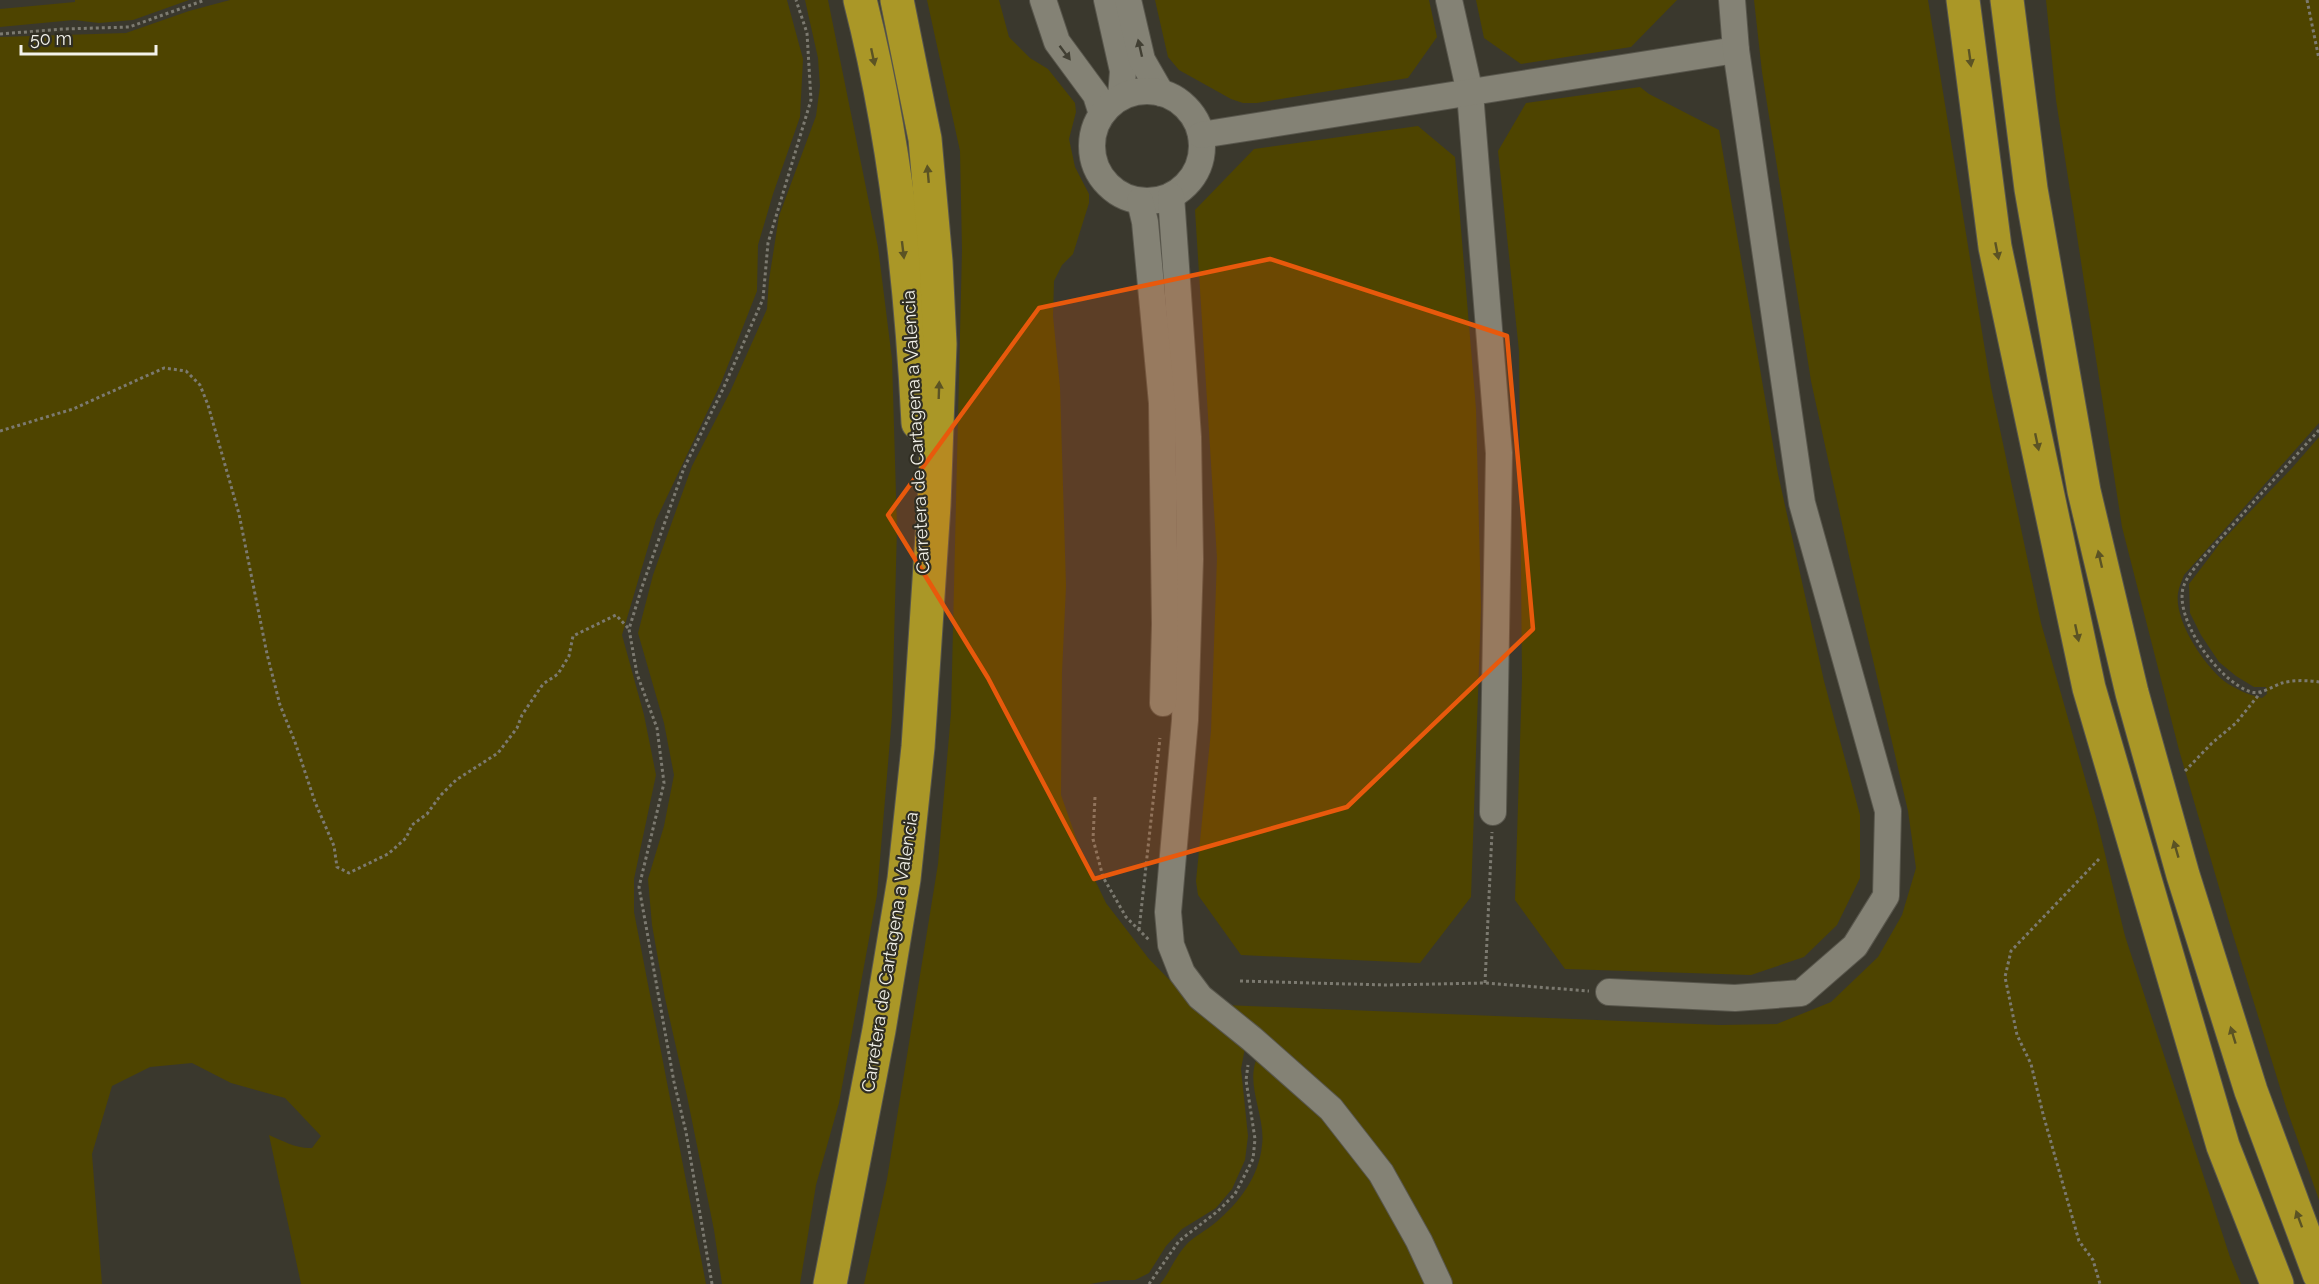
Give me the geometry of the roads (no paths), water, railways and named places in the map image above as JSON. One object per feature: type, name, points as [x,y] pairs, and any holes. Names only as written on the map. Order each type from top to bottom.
[{"type":"highway","name":"Carretera de Cartagena a Valencia","points":[[860,0],[879,84],[894,176],[914,332],[927,616]]},
{"type":"highway","name":"Carretera de Cartagena a Valencia","points":[[830,1284],[879,1030],[903,879],[913,804],[934,505],[940,344],[936,262],[925,140],[897,0]]},
{"type":"highway","points":[[1963,0],[1995,247],[2088,688],[2223,1146],[2277,1284]]},
{"type":"highway","points":[[2007,0],[2031,189],[2084,490],[2132,693],[2183,875],[2251,1091],[2319,1274]]},
{"type":"lane","points":[[1043,0],[1057,42],[1096,95],[1102,114]]},
{"type":"lane","points":[[1107,0],[1123,71],[1121,97]]},
{"type":"lane","points":[[1128,0],[1142,60],[1161,93]]},
{"type":"lane","points":[[1449,0],[1470,93],[1499,453],[1493,812]]},
{"type":"lane","points":[[1609,992],[1735,998],[1801,993],[1855,946],[1886,896],[1888,811],[1802,503],[1736,50],[1732,0]]},
{"type":"lane","points":[[1201,135],[1736,50]]},
{"type":"lane","points":[[1141,92],[1161,93],[1187,108],[1196,121],[1201,135],[1202,153],[1197,171],[1186,186],[1171,196],[1153,201],[1127,198],[1115,192],[1102,180],[1094,164],[1091,147],[1094,130],[1102,114],[1121,97],[1141,92]]},
{"type":"lane","points":[[1171,196],[1188,437],[1190,559],[1185,720],[1168,912],[1172,945],[1182,973],[1200,997],[1252,1039],[1331,1109],[1381,1173],[1419,1241],[1438,1284]]},
{"type":"lane","points":[[1140,201],[1145,222],[1162,403],[1164,703]]}]
